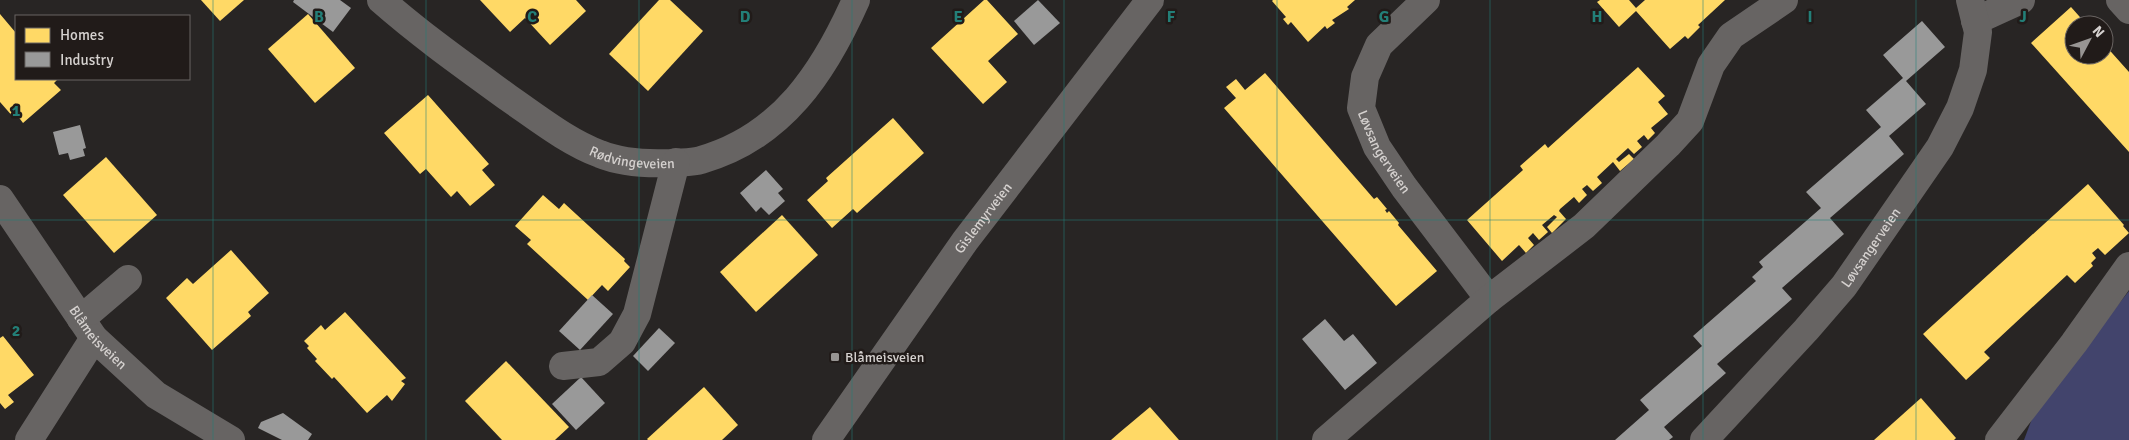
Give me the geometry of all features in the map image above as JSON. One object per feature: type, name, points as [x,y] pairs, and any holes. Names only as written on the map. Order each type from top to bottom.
[{"type":"street","name":"Rødvingeveien","points":[[381,0],[445,52],[558,132],[601,154],[647,164],[700,161],[760,133],[785,112],[810,85],[830,55],[856,0]]},
{"type":"street","name":"Gislemyrveien","points":[[826,440],[965,242],[1150,0]]},
{"type":"street","name":"Løvsangerveien","points":[[1426,0],[1379,45],[1365,77],[1361,108],[1378,147],[1404,187],[1490,299]]},
{"type":"street","points":[[1326,440],[1490,299],[1584,226],[1668,145],[1690,121],[1711,65],[1731,36],[1784,0]]},
{"type":"street","name":"Løvsangerveien","points":[[1704,440],[1844,286],[1940,147],[1960,108],[1973,70],[1978,32],[1972,11],[2021,0]]},
{"type":"street","points":[[2120,0],[2129,10]]},
{"type":"street","points":[[563,366],[599,362],[622,342],[637,314],[676,162]]},
{"type":"street","name":"Blåmeisveien","points":[[0,199],[87,328],[156,395],[231,440]]},
{"type":"street","points":[[1999,440],[2074,343],[2129,266]]},
{"type":"street","points":[[29,440],[87,328],[128,279]]},
{"type":"shaded area","points":[[2129,291],[2129,440],[2024,440],[2036,408]]},
{"type":"building: Homes","points":[[201,0],[244,0],[220,21]]},
{"type":"building: Homes","points":[[480,0],[576,0],[586,11],[550,45],[525,18],[510,32]]},
{"type":"building: Homes","points":[[659,0],[670,0],[703,31],[648,91],[609,54]]},
{"type":"building: Homes","points":[[984,0],[987,0],[1018,34],[988,61],[1007,82],[983,104],[931,48]]},
{"type":"building: Homes","points":[[1273,0],[1355,0],[1347,7],[1349,9],[1332,20],[1335,23],[1327,29],[1325,26],[1308,42],[1291,22],[1288,25],[1283,19],[1286,17]]},
{"type":"building: Homes","points":[[1600,0],[1629,0],[1636,8],[1645,0],[1725,0],[1698,25],[1700,27],[1688,39],[1685,36],[1670,49],[1636,11],[1619,27],[1597,2]]},
{"type":"building: Homes","points":[[2071,7],[2078,15],[2064,15],[2064,65],[2114,65],[2114,55],[2129,72],[2129,152],[2031,43]]},
{"type":"building: Homes","points":[[0,14],[15,32],[15,80],[57,80],[54,83],[61,90],[23,123],[17,115],[14,118],[0,102]]},
{"type":"building: Homes","points":[[308,14],[355,68],[315,103],[268,49]]},
{"type":"building: Homes","points":[[1638,67],[1665,96],[1658,102],[1668,114],[1651,128],[1655,133],[1648,140],[1644,135],[1637,141],[1642,147],[1634,154],[1628,148],[1616,159],[1619,162],[1629,154],[1634,159],[1620,171],[1613,162],[1597,177],[1602,183],[1593,191],[1587,185],[1582,189],[1587,195],[1579,203],[1574,197],[1560,209],[1559,211],[1566,219],[1552,233],[1547,227],[1557,217],[1554,215],[1542,225],[1548,232],[1539,240],[1533,233],[1528,238],[1534,245],[1526,253],[1519,245],[1502,261],[1467,220],[1523,170],[1520,166],[1545,144],[1548,148]]},
{"type":"building: Homes","points":[[1265,73],[1374,199],[1377,197],[1387,209],[1385,210],[1387,213],[1389,211],[1399,223],[1398,225],[1437,271],[1396,306],[1224,108],[1236,98],[1226,87],[1236,79],[1245,90]]},
{"type":"building: Homes","points":[[428,95],[489,164],[482,170],[495,185],[470,206],[457,191],[451,197],[426,169],[420,174],[384,133]]},
{"type":"building: Homes","points":[[893,118],[924,153],[857,213],[853,209],[832,228],[807,200],[828,181],[826,178]]},
{"type":"building: Homes","points":[[106,157],[157,215],[114,253],[63,195]]},
{"type":"building: Homes","points":[[2088,184],[2129,233],[2105,255],[2098,248],[2092,253],[2096,258],[2091,263],[2093,266],[2075,283],[2067,275],[1984,352],[1990,358],[1966,380],[1923,334]]},
{"type":"building: Homes","points":[[543,195],[559,209],[564,203],[625,259],[624,261],[630,267],[608,291],[602,285],[588,300],[527,244],[531,240],[515,226]]},
{"type":"building: Homes","points":[[782,215],[818,255],[756,312],[720,272]]},
{"type":"building: Homes","points":[[231,250],[269,293],[248,312],[251,316],[212,350],[166,298],[187,278],[193,284]]},
{"type":"building: Homes","points":[[345,312],[406,378],[401,381],[405,384],[392,401],[387,395],[367,413],[334,377],[332,379],[315,361],[317,359],[307,348],[309,346],[304,341],[321,325],[325,330]]},
{"type":"building: Homes","points":[[3,336],[34,375],[8,395],[14,402],[5,409],[0,403],[0,338]]},
{"type":"building: Homes","points":[[506,361],[569,427],[555,440],[502,440],[465,401]]},
{"type":"building: Homes","points":[[704,387],[738,425],[722,440],[647,439]]},
{"type":"building: Homes","points":[[1921,398],[1956,438],[1954,440],[1874,440]]},
{"type":"building: Homes","points":[[1150,407],[1179,440],[1111,440],[1119,433]]},
{"type":"building: Industry","points":[[294,0],[340,0],[351,8],[333,32],[293,2]]},
{"type":"building: Industry","points":[[1038,0],[1060,23],[1034,45],[1014,21]]},
{"type":"building: Industry","points":[[1922,21],[1945,47],[1906,81],[1926,104],[1889,136],[1904,154],[1830,218],[1844,234],[1782,288],[1792,299],[1717,364],[1726,373],[1664,427],[1673,437],[1669,440],[1615,440],[1649,410],[1640,400],[1702,346],[1693,336],[1756,281],[1752,277],[1763,267],[1759,262],[1821,208],[1806,192],[1881,127],[1866,110],[1903,78],[1883,55]]},
{"type":"building: Industry","points":[[80,125],[86,148],[83,149],[85,156],[70,160],[68,153],[59,155],[53,132]]},
{"type":"building: Industry","points":[[766,170],[783,189],[778,193],[785,201],[769,215],[761,207],[756,212],[740,193]]},
{"type":"building: Industry","points":[[592,295],[613,314],[580,350],[559,331]]},
{"type":"building: Industry","points":[[1325,319],[1344,341],[1353,334],[1377,363],[1345,390],[1302,339]]},
{"type":"building: Industry","points":[[659,328],[675,343],[648,371],[633,356]]},
{"type":"building: Industry","points":[[581,377],[605,403],[576,430],[552,404]]},
{"type":"building: Industry","points":[[283,413],[312,434],[308,440],[282,440],[258,428],[261,422]]},
{"type":"place","name":"Blåmeisveien","points":[[835,357]]}]
